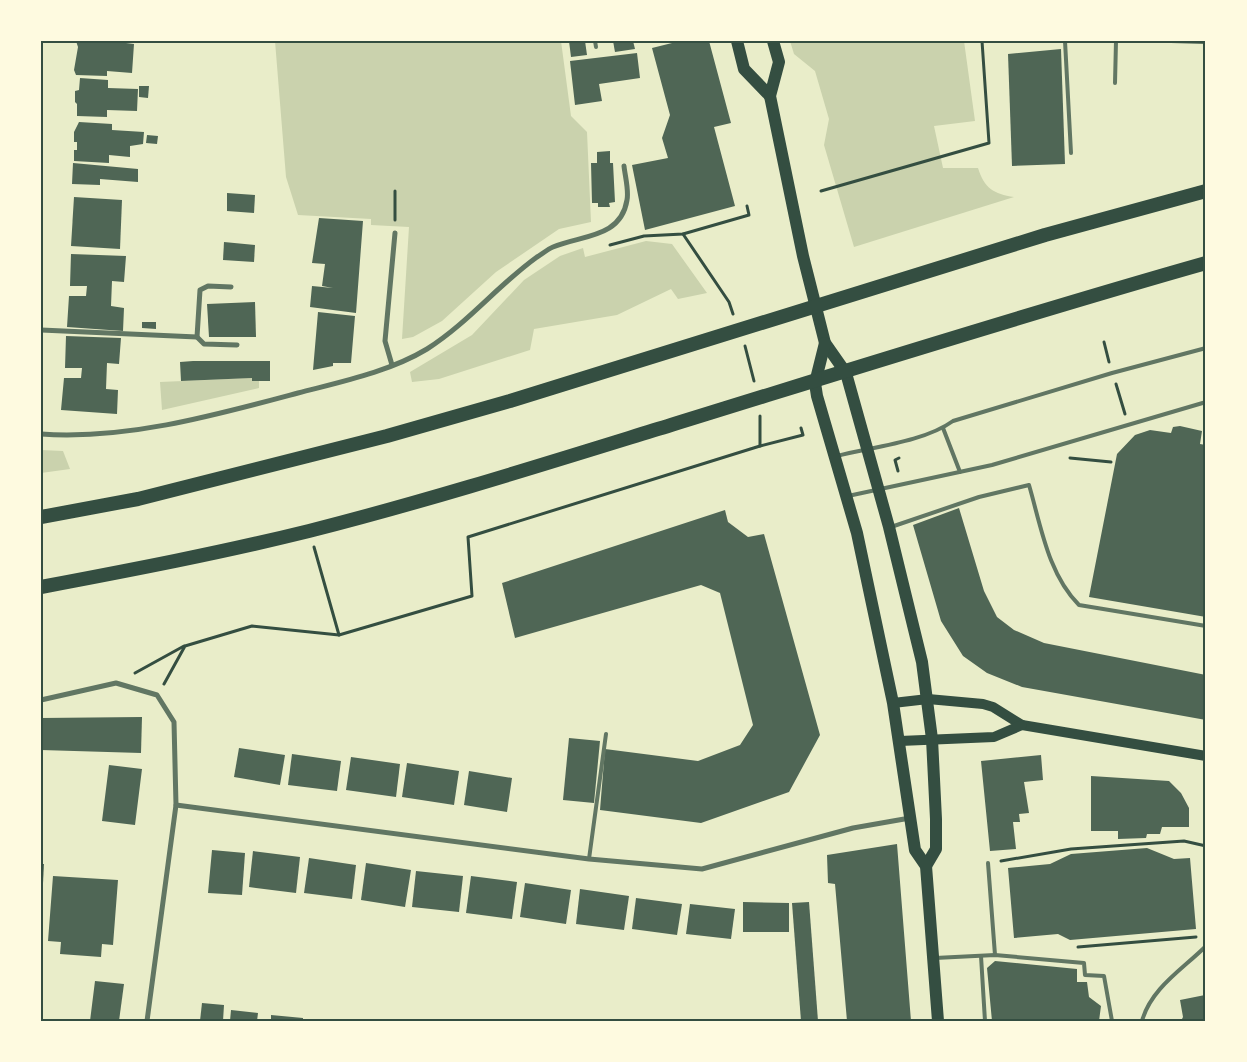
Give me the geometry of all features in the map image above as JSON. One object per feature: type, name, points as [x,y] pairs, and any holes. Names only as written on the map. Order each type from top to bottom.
[{"type":"highway","points":[[41,518],[138,499],[387,436],[520,398],[1045,235],[1206,191]]},
{"type":"highway","points":[[41,588],[309,531],[531,468],[1056,306],[1206,263]]},
{"type":"main road","points":[[737,41],[744,69],[770,96]]},
{"type":"main road","points":[[773,41],[779,62],[770,96],[803,256],[826,343],[846,373],[889,527],[922,662],[932,739],[936,849],[926,866]]},
{"type":"main road","points":[[826,343],[815,382],[824,422],[860,542],[900,741],[915,850],[926,866],[938,1021]]},
{"type":"main road","points":[[893,703],[928,699],[983,704],[993,707],[1022,725],[1206,756]]},
{"type":"main road","points":[[900,741],[994,737],[1022,725]]},
{"type":"street","points":[[41,434],[70,436],[161,425],[333,384],[392,365],[425,350],[462,324],[500,286],[552,247],[603,233],[619,222],[627,200],[624,166]]},
{"type":"street","points":[[392,365],[385,341],[395,233]]},
{"type":"street","points":[[197,337],[200,290],[208,286],[231,287]]},
{"type":"street","points":[[41,330],[197,337],[204,344],[237,345]]},
{"type":"street","points":[[41,700],[116,683],[157,695],[174,722],[176,805],[147,1021]]},
{"type":"street","points":[[176,805],[589,859],[702,869],[853,828],[910,818]]},
{"type":"lane","points":[[595,41],[596,47]]},
{"type":"lane","points":[[1065,41],[1071,153]]},
{"type":"lane","points":[[1115,83],[1116,41]]},
{"type":"lane","points":[[836,457],[943,428],[953,421],[1112,373],[1206,348]]},
{"type":"lane","points":[[847,496],[1000,463],[1206,402]]},
{"type":"lane","points":[[943,428],[960,472]]},
{"type":"lane","points":[[889,527],[979,496],[1029,485],[1056,576],[1078,605],[1206,626]]},
{"type":"lane","points":[[589,859],[606,734]]},
{"type":"lane","points":[[988,863],[995,955]]},
{"type":"lane","points":[[1142,1021],[1144,1010],[1159,988],[1206,947]]},
{"type":"lane","points":[[933,958],[995,955],[1084,963],[1085,975],[1104,976],[1112,1021]]},
{"type":"lane","points":[[981,956],[985,1021]]},
{"type":"path","points":[[821,191],[989,143],[982,41]]},
{"type":"path","points":[[395,191],[395,233]]},
{"type":"path","points":[[608,246],[644,236],[683,234],[749,215],[747,206]]},
{"type":"path","points":[[683,234],[729,302],[735,320]]},
{"type":"path","points":[[742,338],[755,383]]},
{"type":"path","points":[[1104,342],[1110,362]]},
{"type":"path","points":[[1116,383],[1125,414]]},
{"type":"path","points":[[760,410],[760,446]]},
{"type":"path","points":[[116,683],[185,646],[252,626],[339,635],[472,596],[468,537],[760,446],[803,435],[801,428]]},
{"type":"path","points":[[898,472],[895,460],[902,457]]},
{"type":"path","points":[[1067,459],[1111,462]]},
{"type":"path","points":[[309,531],[339,635]]},
{"type":"path","points":[[157,695],[185,646]]},
{"type":"path","points":[[988,863],[1080,849],[1184,841],[1206,846]]},
{"type":"path","points":[[1072,948],[1194,936],[1199,938]]},
{"type":"green space","points":[[275,41],[561,41],[571,116],[587,132],[591,222],[559,229],[496,272],[442,321],[413,337],[402,339],[409,227],[371,225],[371,219],[298,215],[286,177]]},
{"type":"green space","points":[[790,41],[964,41],[975,121],[934,126],[943,168],[978,168],[983,181],[991,189],[995,192],[1014,197],[854,247],[824,145],[829,119],[815,71],[794,54]]},
{"type":"green space","points":[[646,241],[672,244],[707,293],[678,299],[671,289],[617,315],[534,329],[530,350],[439,379],[412,382],[410,372],[472,335],[524,280],[560,256],[583,248],[585,257]]},
{"type":"green space","points":[[252,378],[252,381],[259,381],[259,388],[162,410],[160,382]]},
{"type":"green space","points":[[41,450],[63,451],[70,469],[41,473]]},
{"type":"building","points":[[76,41],[110,41],[134,44],[132,73],[107,71],[107,76],[76,75],[74,70],[78,47]]},
{"type":"building","points":[[569,41],[585,41],[587,55],[571,57]]},
{"type":"building","points":[[613,41],[633,41],[635,49],[615,52]]},
{"type":"building","points":[[671,41],[709,41],[731,123],[714,127],[735,206],[645,230],[632,165],[668,158],[662,138],[670,115],[652,48],[672,43]]},
{"type":"building","points":[[1172,41],[1206,41],[1206,44],[1171,43]]},
{"type":"building","points":[[1061,49],[1065,164],[1012,166],[1008,54]]},
{"type":"building","points":[[637,53],[640,78],[599,84],[602,101],[575,105],[570,61]]},
{"type":"building","points":[[80,78],[108,80],[108,88],[138,89],[137,111],[107,110],[107,117],[77,116],[75,91],[79,90]]},
{"type":"building","points":[[139,86],[149,86],[148,98],[139,97]]},
{"type":"building","points":[[79,122],[112,124],[112,130],[144,132],[143,144],[130,146],[130,157],[109,155],[109,163],[74,161],[74,150],[77,150],[77,142],[74,142],[74,132]]},
{"type":"building","points":[[147,135],[158,136],[157,144],[146,143]]},
{"type":"building","points":[[610,151],[610,163],[613,163],[615,202],[609,203],[610,207],[598,207],[598,203],[592,203],[591,163],[597,163],[597,152]]},
{"type":"building","points":[[73,163],[138,169],[138,182],[100,179],[100,185],[72,184]]},
{"type":"building","points":[[227,193],[255,195],[254,213],[227,211]]},
{"type":"building","points":[[74,197],[122,200],[120,249],[71,246]]},
{"type":"building","points":[[319,218],[363,221],[356,313],[310,307],[312,286],[333,288],[322,286],[325,264],[312,263]]},
{"type":"building","points":[[224,242],[255,245],[254,262],[223,260]]},
{"type":"building","points":[[71,254],[126,256],[124,282],[112,281],[111,306],[124,308],[123,331],[67,327],[69,296],[86,296],[87,286],[70,286]]},
{"type":"building","points":[[255,302],[256,337],[209,337],[207,304]]},
{"type":"building","points":[[318,312],[355,316],[351,363],[333,363],[333,366],[313,370]]},
{"type":"building","points":[[142,322],[156,322],[156,329],[142,328]]},
{"type":"building","points":[[66,336],[121,338],[119,364],[107,363],[106,389],[118,390],[117,414],[61,410],[64,378],[81,378],[82,368],[65,368]]},
{"type":"building","points":[[270,361],[270,381],[252,381],[252,378],[181,381],[180,362]]},
{"type":"building","points":[[1180,426],[1202,431],[1200,444],[1206,445],[1206,617],[1089,597],[1117,454],[1135,435],[1150,430],[1171,433],[1173,427]]},
{"type":"building","points":[[959,508],[984,591],[997,617],[1014,630],[1044,643],[1206,675],[1206,720],[1022,687],[987,673],[963,656],[941,621],[913,525]]},
{"type":"building","points":[[725,510],[728,522],[748,537],[764,534],[820,735],[789,792],[701,823],[600,810],[605,749],[698,761],[740,745],[753,725],[720,593],[701,585],[515,638],[502,583]]},
{"type":"building","points":[[142,717],[141,753],[41,750],[41,718]]},
{"type":"building","points":[[569,738],[600,741],[594,803],[563,800]]},
{"type":"building","points":[[239,748],[285,755],[280,785],[234,777]]},
{"type":"building","points":[[292,754],[341,761],[337,791],[288,785]]},
{"type":"building","points":[[1041,755],[1043,780],[1024,782],[1029,813],[1019,814],[1020,822],[1013,822],[1016,849],[990,851],[981,761]]},
{"type":"building","points":[[351,757],[400,764],[396,797],[346,790]]},
{"type":"building","points":[[407,763],[459,771],[454,805],[402,797]]},
{"type":"building","points":[[109,765],[142,769],[135,825],[102,821]]},
{"type":"building","points":[[469,771],[512,778],[507,812],[464,805]]},
{"type":"building","points":[[1091,776],[1169,781],[1181,793],[1189,808],[1189,827],[1162,827],[1160,834],[1147,834],[1146,838],[1118,839],[1118,831],[1091,831]]},
{"type":"building","points":[[897,844],[911,1021],[847,1021],[835,884],[828,883],[827,855]]},
{"type":"building","points":[[1147,848],[1174,859],[1190,858],[1196,929],[1070,940],[1058,934],[1014,938],[1008,868],[1050,864],[1071,854]]},
{"type":"building","points":[[212,850],[245,853],[242,895],[208,893]]},
{"type":"building","points":[[253,851],[300,857],[296,893],[249,887]]},
{"type":"building","points":[[309,858],[356,865],[352,899],[304,893]]},
{"type":"building","points":[[366,863],[411,870],[405,907],[361,900]]},
{"type":"building","points":[[41,864],[44,864],[43,883],[41,883]]},
{"type":"building","points":[[416,871],[463,876],[459,912],[412,907]]},
{"type":"building","points":[[53,876],[118,880],[113,945],[102,944],[101,957],[60,954],[61,942],[48,941]]},
{"type":"building","points":[[471,876],[517,882],[512,919],[466,913]]},
{"type":"building","points":[[525,883],[571,890],[566,924],[520,917]]},
{"type":"building","points":[[580,889],[629,896],[624,930],[576,924]]},
{"type":"building","points":[[636,898],[682,904],[677,935],[632,929]]},
{"type":"building","points":[[743,902],[789,903],[789,932],[743,932]]},
{"type":"building","points":[[809,902],[818,1021],[801,1021],[792,903]]},
{"type":"building","points":[[690,904],[735,909],[731,939],[686,934]]},
{"type":"building","points":[[995,961],[1077,969],[1077,982],[1087,982],[1089,997],[1101,1006],[1099,1021],[992,1021],[987,968]]},
{"type":"building","points":[[95,981],[124,984],[119,1021],[90,1021]]},
{"type":"building","points":[[1205,995],[1206,1021],[1181,1021],[1183,1017],[1180,1000]]},
{"type":"building","points":[[202,1003],[224,1005],[223,1021],[200,1021]]},
{"type":"building","points":[[231,1010],[258,1013],[257,1021],[230,1021]]},
{"type":"building","points":[[271,1015],[303,1018],[303,1021],[271,1021]]}]
